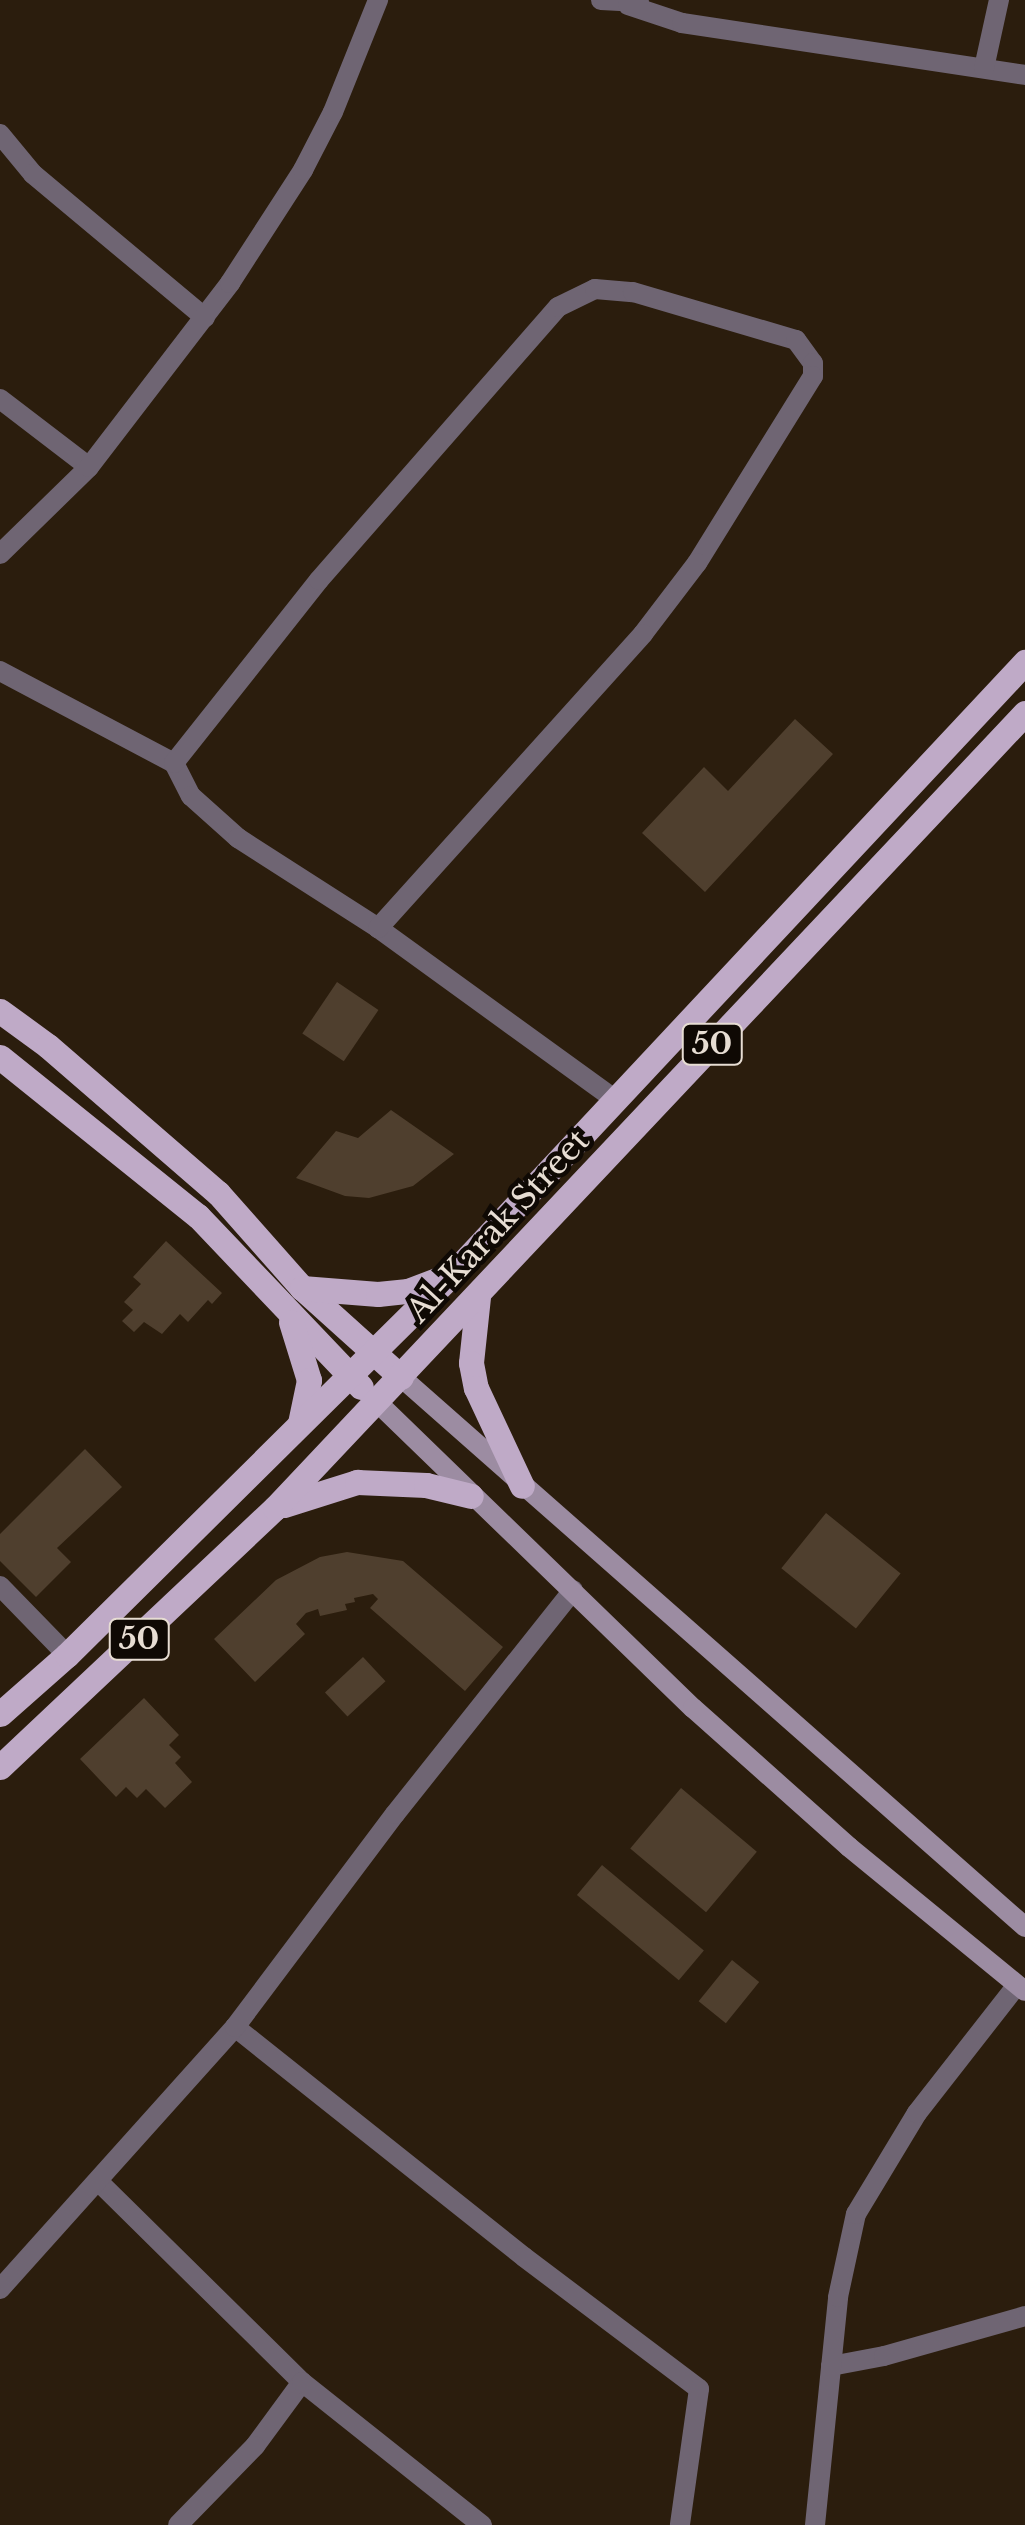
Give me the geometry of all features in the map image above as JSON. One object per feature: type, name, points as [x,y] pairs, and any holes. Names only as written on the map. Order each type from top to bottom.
[{"type":"main road","name":"Al-Karak Street","points":[[0,1714],[67,1655],[456,1270],[1025,662]]},
{"type":"main road","name":"Al-Karak Street","points":[[0,1767],[274,1508],[478,1297],[833,913],[1025,713]]},
{"type":"main road","points":[[924,769],[951,794]]},
{"type":"main road","points":[[0,1011],[48,1046],[218,1193],[302,1288],[372,1352],[1025,1927]]},
{"type":"main road","points":[[0,1057],[198,1216],[287,1312],[471,1496],[693,1708],[850,1847],[1021,1988]]},
{"type":"main road","points":[[302,1288],[378,1294],[408,1291],[456,1270]]},
{"type":"main road","points":[[478,1297],[471,1363],[476,1388],[522,1486]]},
{"type":"main road","points":[[287,1312],[307,1364],[307,1399],[300,1422]]},
{"type":"main road","points":[[274,1508],[357,1482],[426,1485],[471,1496]]},
{"type":"street","points":[[0,554],[89,467],[205,318],[303,170],[333,112],[378,0]]},
{"type":"street","points":[[602,0],[637,2],[682,23],[1025,75]]},
{"type":"street","points":[[984,68],[999,0]]},
{"type":"street","points":[[0,134],[32,174],[205,318]]},
{"type":"street","points":[[174,763],[319,580],[558,307],[595,290],[633,292],[796,340],[813,362],[812,376],[696,564],[643,634],[378,928]]},
{"type":"street","points":[[0,399],[89,467]]},
{"type":"street","points":[[0,671],[174,763],[192,796],[209,815],[378,928],[616,1100]]},
{"type":"street","points":[[0,1586],[67,1655]]},
{"type":"street","points":[[0,2289],[235,2027],[395,1814],[573,1590]]},
{"type":"street","points":[[814,2525],[846,2248],[864,2195],[917,2113],[1021,1988]]},
{"type":"street","points":[[235,2027],[524,2257],[700,2390],[680,2525]]},
{"type":"street","points":[[99,2182],[302,2382],[482,2525]]},
{"type":"street","points":[[831,2366],[1025,2316]]},
{"type":"street","points":[[178,2525],[255,2446],[302,2382]]},
{"type":"building","points":[[795,719],[833,754],[705,892],[642,833],[704,767],[728,791]]},
{"type":"building","points":[[337,982],[378,1010],[344,1061],[302,1033]]},
{"type":"building","points":[[391,1110],[454,1154],[413,1186],[369,1198],[345,1196],[296,1178],[336,1131],[358,1138]]},
{"type":"building","points":[[166,1241],[222,1293],[212,1304],[208,1300],[188,1322],[180,1314],[162,1334],[144,1322],[134,1332],[122,1321],[133,1310],[124,1302],[141,1284],[133,1277]]},
{"type":"building","points":[[85,1449],[122,1487],[57,1548],[71,1562],[36,1597],[0,1561],[0,1534]]},
{"type":"building","points":[[826,1513],[901,1573],[856,1629],[781,1568]]},
{"type":"building","points":[[347,1552],[403,1561],[503,1647],[465,1691],[370,1608],[378,1599],[373,1594],[354,1598],[355,1602],[345,1604],[347,1610],[320,1616],[318,1609],[306,1613],[296,1624],[305,1634],[255,1682],[214,1639],[276,1580],[320,1557]]},
{"type":"building","points":[[363,1657],[386,1681],[347,1717],[325,1692]]},
{"type":"building","points":[[144,1698],[179,1735],[169,1745],[181,1757],[175,1763],[192,1782],[165,1808],[146,1789],[137,1798],[126,1787],[116,1797],[80,1759]]},
{"type":"building","points":[[681,1788],[757,1852],[706,1912],[630,1849]]},
{"type":"building","points":[[602,1865],[704,1950],[679,1980],[577,1895]]},
{"type":"building","points":[[732,1960],[759,1982],[726,2023],[699,2001]]}]
